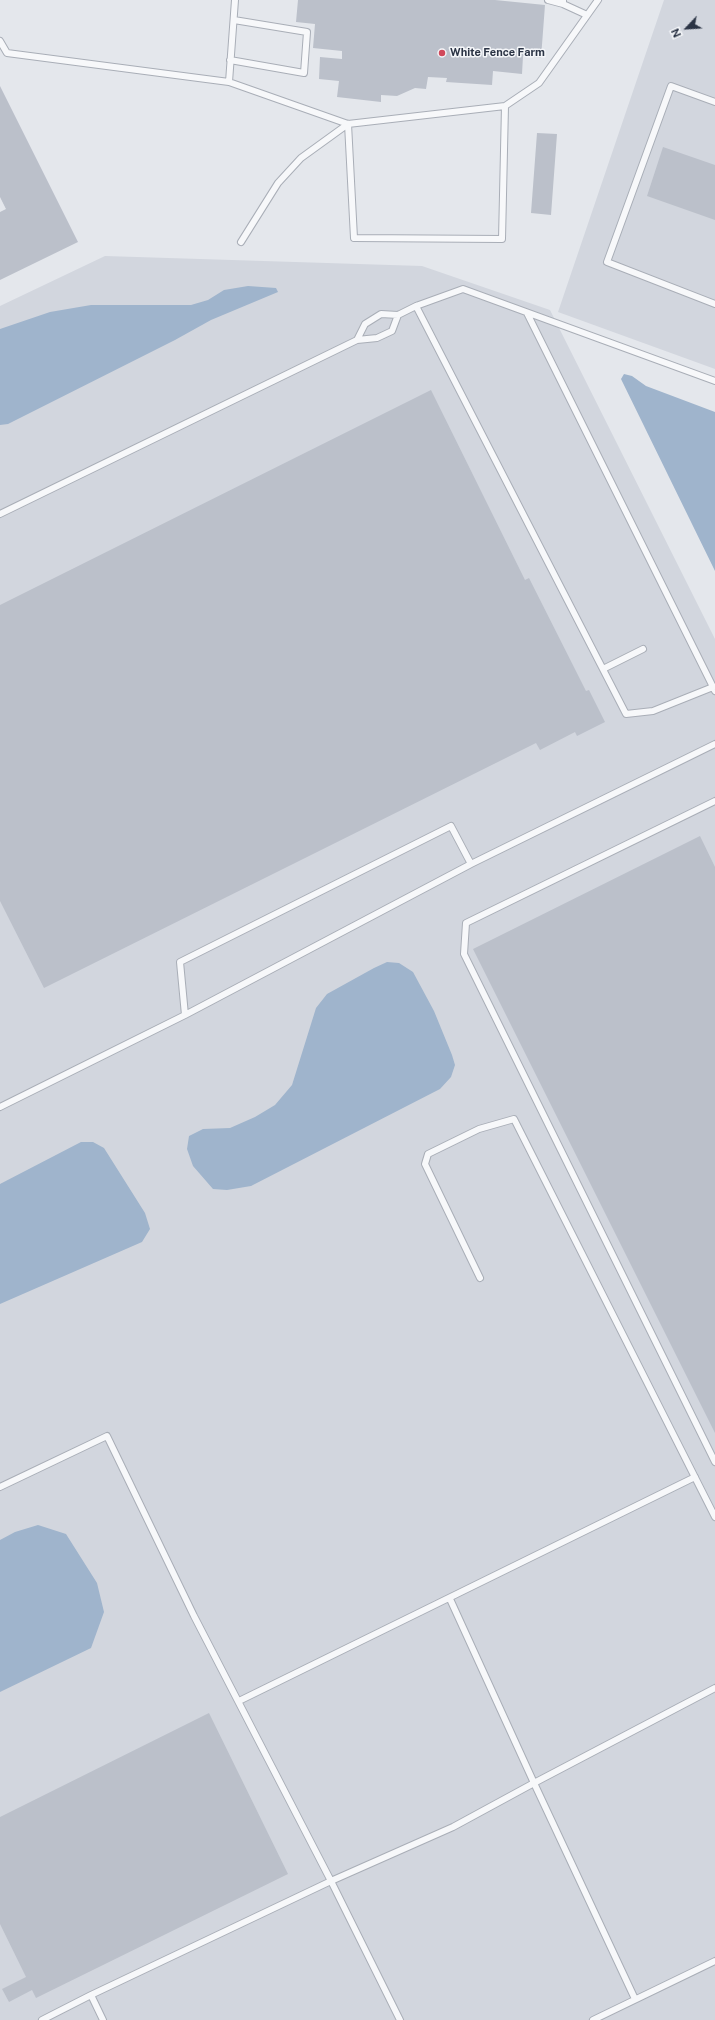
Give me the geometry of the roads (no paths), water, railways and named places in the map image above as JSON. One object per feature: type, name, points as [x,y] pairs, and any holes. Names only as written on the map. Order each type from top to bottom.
[{"type":"lane","points":[[228,82],[235,0]]},
{"type":"lane","points":[[548,0],[563,2],[587,15]]},
{"type":"lane","points":[[0,41],[7,53],[228,82],[348,124],[505,106],[539,83],[598,0]]},
{"type":"lane","points":[[230,60],[304,73],[307,32],[234,20]]},
{"type":"lane","points":[[715,102],[671,86],[607,262],[715,304]]},
{"type":"lane","points":[[348,124],[354,238],[502,239],[505,106]]},
{"type":"lane","points":[[241,242],[278,183],[302,158],[348,124]]},
{"type":"lane","points":[[357,340],[365,324],[381,314],[398,315],[416,306],[463,289],[715,381]]},
{"type":"lane","points":[[416,306],[626,714],[653,711],[714,689],[527,313]]},
{"type":"lane","points":[[0,514],[357,340],[377,338],[392,331],[398,315]]},
{"type":"lane","points":[[603,669],[643,649]]},
{"type":"lane","points":[[0,1107],[185,1015],[471,864],[715,744]]},
{"type":"lane","points":[[715,801],[466,923],[464,954],[715,1462]]},
{"type":"lane","points":[[185,1015],[180,962],[451,826],[471,864]]},
{"type":"lane","points":[[480,1278],[425,1164],[428,1154],[479,1129],[514,1119],[715,1517]]},
{"type":"lane","points":[[0,1488],[107,1436],[194,1616],[331,1881],[400,2020]]},
{"type":"lane","points":[[239,1701],[450,1599],[695,1477]]},
{"type":"lane","points":[[450,1599],[534,1784],[635,1999]]},
{"type":"lane","points":[[42,2020],[91,1995],[331,1881],[453,1827],[715,1688]]},
{"type":"lane","points":[[593,2020],[715,1961]]},
{"type":"lane","points":[[91,1995],[103,2020]]},
{"type":"water","points":[[248,286],[276,288],[278,292],[211,320],[175,340],[8,424],[0,425],[0,329],[50,312],[91,305],[191,305],[208,300],[224,290]]},
{"type":"water","points":[[624,374],[632,376],[646,386],[715,412],[715,571],[621,379]]},
{"type":"water","points":[[387,962],[399,963],[413,972],[434,1011],[452,1055],[455,1065],[451,1077],[440,1089],[251,1186],[227,1190],[213,1189],[193,1166],[187,1149],[189,1136],[203,1129],[230,1128],[255,1117],[275,1105],[292,1085],[316,1008],[327,994]]},
{"type":"water","points":[[81,1142],[93,1142],[104,1148],[145,1213],[150,1229],[142,1242],[0,1304],[0,1184]]},
{"type":"water","points":[[38,1525],[66,1534],[97,1583],[104,1612],[91,1648],[0,1692],[0,1540],[15,1532]]},
{"type":"place","name":"White Fence Farm","points":[[442,53]]}]
